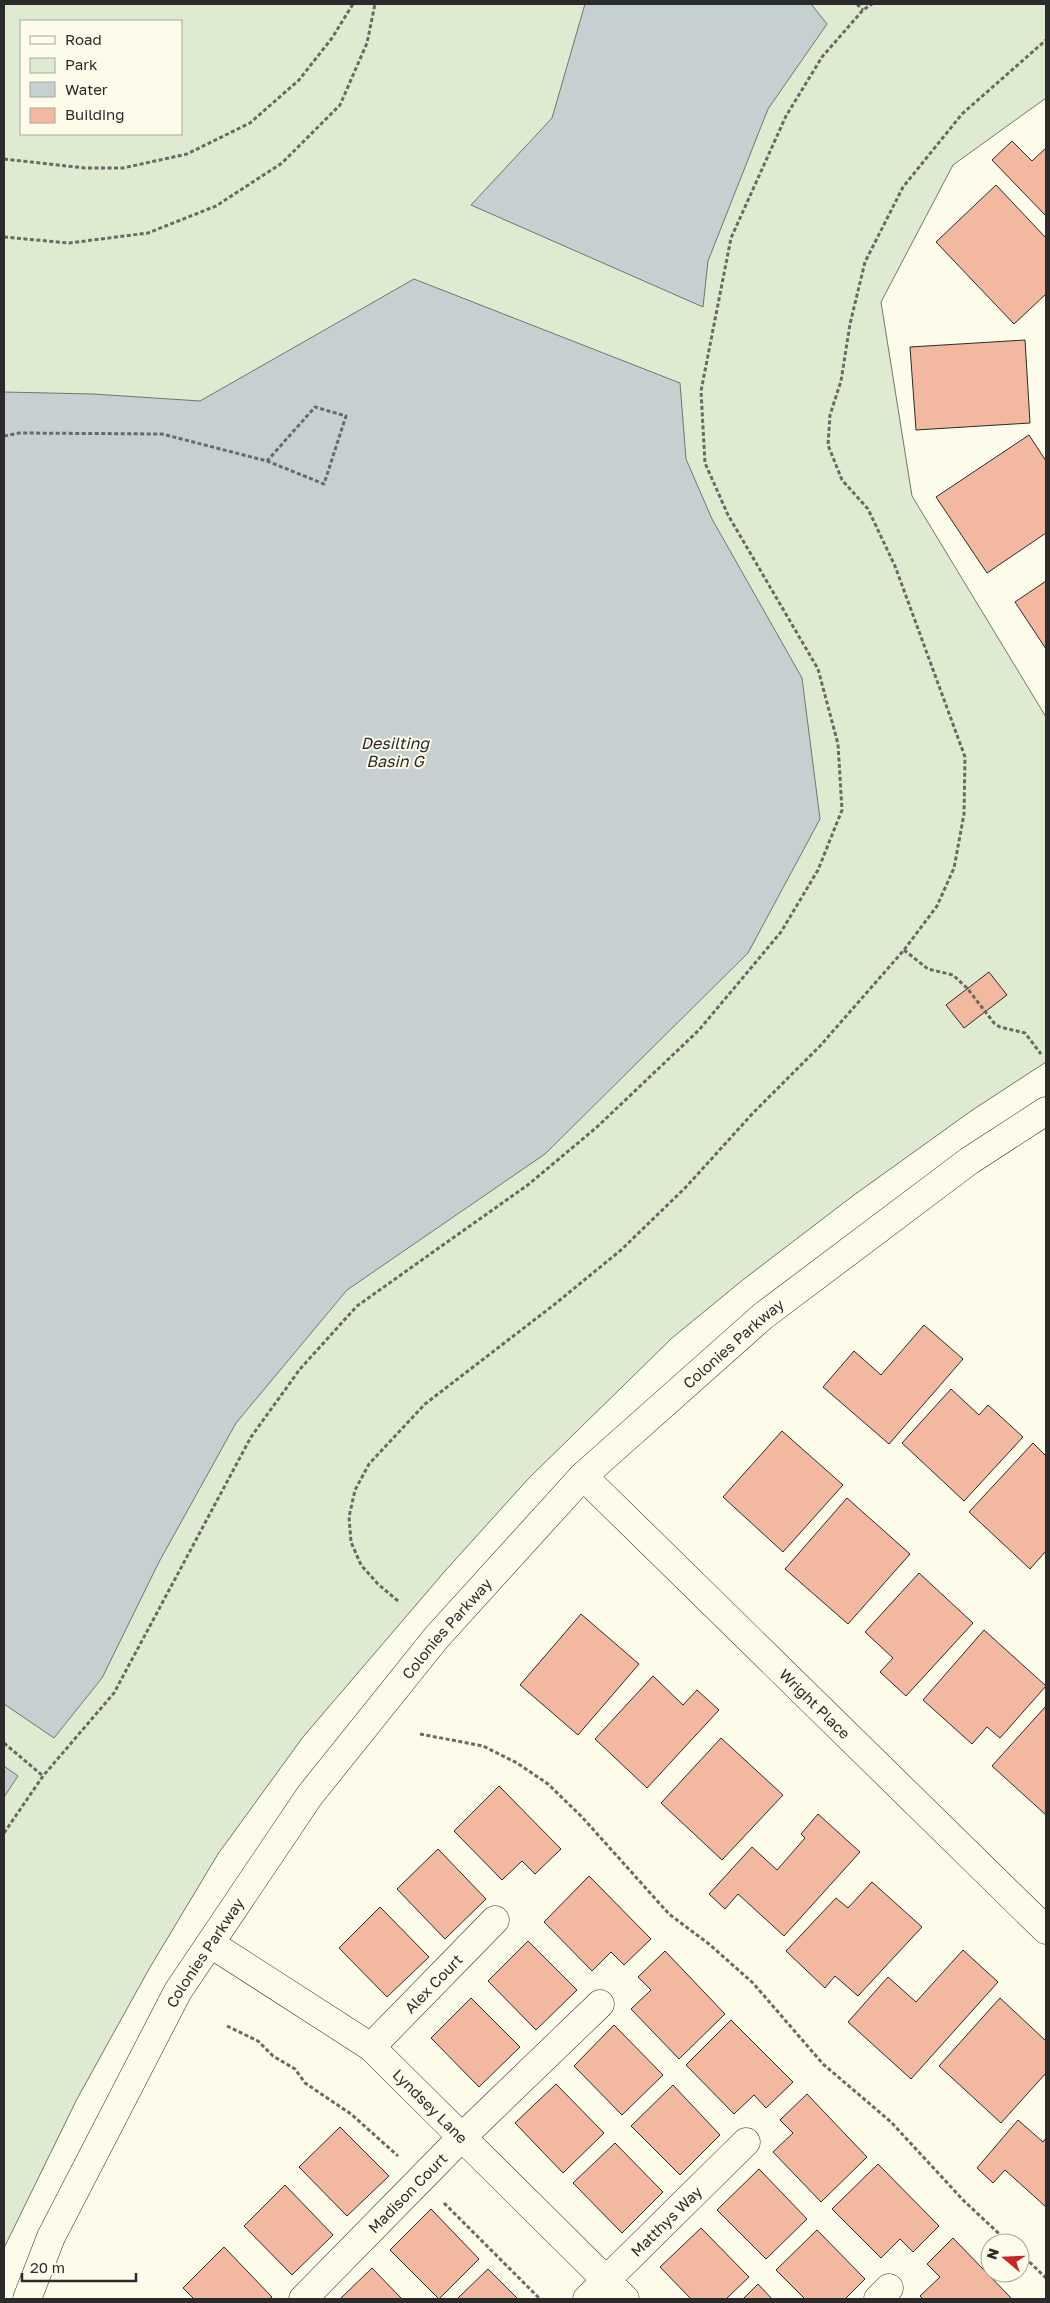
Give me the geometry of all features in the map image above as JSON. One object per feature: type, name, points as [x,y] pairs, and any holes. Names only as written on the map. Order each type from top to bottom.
[{"type":"street","name":"Colonies Parkway","points":[[28,2299],[51,2237],[178,1991],[310,1795],[436,1638],[583,1476],[764,1316],[969,1161],[1046,1111]]},
{"type":"street","name":"Wright Place","points":[[583,1476],[1046,1930]]},
{"type":"street","name":"Alex Court","points":[[371,2047],[495,1920]]},
{"type":"street","name":"Lyndsey Lane","points":[[211,1944],[371,2047],[625,2299]]},
{"type":"street","name":"Madison Court","points":[[303,2299],[462,2137],[600,2004]]},
{"type":"street","name":"Matthys Way","points":[[587,2299],[746,2142]]},
{"type":"path","points":[[4,159],[85,168],[124,168],[187,154],[250,123],[299,80],[332,38],[353,4]]},
{"type":"path","points":[[4,238],[69,243],[148,234],[216,206],[282,163],[340,105],[367,43],[375,4]]},
{"type":"path","points":[[857,4],[863,10]]},
{"type":"path","points":[[4,1833],[43,1776],[114,1693],[251,1437],[300,1369],[357,1306],[530,1184],[597,1127],[699,1030],[781,932],[818,870],[842,810],[838,744],[818,669],[728,515],[705,463],[701,391],[731,238],[786,116],[822,57],[863,10],[872,4]]},
{"type":"path","points":[[398,1601],[378,1584],[361,1565],[351,1542],[349,1517],[355,1490],[369,1464],[425,1404],[555,1304],[621,1250],[686,1187],[753,1112],[820,1046],[904,950],[937,906],[954,868],[964,814],[966,757],[895,566],[868,509],[842,480],[828,445],[830,415],[841,381],[850,324],[865,262],[903,187],[962,114],[1046,40]]},
{"type":"path","points":[[4,436],[20,433],[97,432],[162,434],[267,461],[324,484],[346,416],[315,407],[267,461]]},
{"type":"path","points":[[904,950],[928,969],[953,974],[967,988],[994,1023],[1000,1027],[1026,1033],[1041,1054]]},
{"type":"path","points":[[420,1734],[483,1746],[517,1763],[548,1784],[582,1817],[669,1914],[709,1944],[753,1983],[822,2064],[891,2122],[964,2201],[998,2233]]},
{"type":"path","points":[[4,1743],[43,1776]]},
{"type":"path","points":[[228,2026],[258,2041],[273,2056],[295,2069],[305,2083],[351,2114],[401,2160]]},
{"type":"path","points":[[440,2199],[540,2299]]},
{"type":"path","points":[[1030,2263],[1046,2278]]},
{"type":"green space","points":[[4,4],[1046,4],[1046,98],[953,165],[881,302],[912,496],[1046,717],[1046,1062],[971,1111],[854,1195],[744,1279],[672,1338],[529,1478],[445,1571],[303,1737],[218,1854],[149,1969],[77,2099],[4,2248]]},
{"type":"water","points":[[585,4],[811,4],[827,24],[768,109],[708,261],[703,307],[471,205],[552,118]]},
{"type":"water","name":"Desilting Basin G","points":[[414,279],[680,383],[686,459],[712,519],[802,678],[820,819],[748,953],[545,1154],[347,1290],[236,1423],[159,1562],[102,1678],[54,1738],[4,1704],[4,392],[93,394],[200,401]]},
{"type":"water","points":[[4,1766],[18,1776],[4,1797]]},
{"type":"building","points":[[1012,141],[1032,161],[1046,148],[1046,216],[992,160]]},
{"type":"building","points":[[996,185],[1046,238],[1046,294],[1014,324],[936,242]]},
{"type":"building","points":[[1025,340],[1030,423],[916,430],[910,347]]},
{"type":"building","points":[[1029,435],[1046,461],[1046,533],[987,573],[936,497]]},
{"type":"building","points":[[1046,581],[1046,649],[1015,602]]},
{"type":"building","points":[[989,972],[1007,995],[964,1028],[946,1005]]},
{"type":"building","points":[[924,1325],[963,1359],[889,1444],[823,1387],[854,1351],[881,1375]]},
{"type":"building","points":[[951,1389],[979,1415],[988,1405],[1023,1437],[964,1501],[902,1443]]},
{"type":"building","points":[[782,1431],[843,1485],[783,1552],[723,1497]]},
{"type":"building","points":[[1033,1443],[1046,1456],[1046,1551],[1030,1569],[969,1512]]},
{"type":"building","points":[[847,1498],[910,1554],[848,1624],[785,1569]]},
{"type":"building","points":[[919,1573],[973,1623],[906,1696],[880,1672],[893,1658],[865,1632]]},
{"type":"building","points":[[581,1614],[639,1664],[578,1735],[520,1685]]},
{"type":"building","points":[[984,1630],[1046,1686],[1000,1738],[987,1727],[972,1744],[923,1700]]},
{"type":"building","points":[[653,1676],[683,1705],[697,1690],[719,1710],[647,1788],[595,1739]]},
{"type":"building","points":[[1046,1706],[1046,1815],[992,1766]]},
{"type":"building","points":[[721,1738],[783,1795],[722,1860],[661,1803]]},
{"type":"building","points":[[499,1786],[561,1849],[535,1874],[522,1861],[502,1880],[454,1831]]},
{"type":"building","points":[[818,1814],[860,1852],[784,1936],[738,1894],[725,1909],[709,1894],[752,1847],[777,1870],[805,1838],[801,1834]]},
{"type":"building","points":[[438,1849],[486,1899],[445,1939],[397,1889]]},
{"type":"building","points":[[589,1876],[651,1939],[624,1965],[611,1952],[592,1971],[544,1922]]},
{"type":"building","points":[[872,1882],[922,1927],[858,1996],[835,1976],[825,1988],[786,1951],[836,1898],[848,1908]]},
{"type":"building","points":[[380,1907],[429,1957],[387,1997],[339,1948]]},
{"type":"building","points":[[528,1941],[577,1990],[536,2030],[488,1981]]},
{"type":"building","points":[[963,1950],[998,1982],[911,2079],[848,2022],[888,1977],[916,2002]]},
{"type":"building","points":[[665,1951],[725,2014],[679,2059],[631,2009],[651,1990],[638,1977]]},
{"type":"building","points":[[471,1998],[520,2047],[479,2087],[431,2038]]},
{"type":"building","points":[[1000,1998],[1046,2041],[1046,2073],[1001,2123],[939,2066]]},
{"type":"building","points":[[731,2020],[793,2082],[766,2108],[754,2095],[734,2114],[686,2065]]},
{"type":"building","points":[[614,2025],[663,2075],[622,2115],[574,2066]]},
{"type":"building","points":[[556,2084],[604,2133],[563,2173],[515,2123]]},
{"type":"building","points":[[673,2085],[720,2135],[680,2175],[631,2126]]},
{"type":"building","points":[[807,2094],[867,2157],[821,2202],[773,2152],[793,2133],[780,2120]]},
{"type":"building","points":[[1018,2120],[1043,2142],[1046,2138],[1046,2207],[1005,2170],[993,2183],[977,2168]]},
{"type":"building","points":[[340,2127],[389,2176],[347,2216],[299,2167]]},
{"type":"building","points":[[615,2143],[663,2192],[622,2233],[573,2183]]},
{"type":"building","points":[[878,2164],[939,2226],[913,2252],[900,2239],[881,2258],[832,2209]]},
{"type":"building","points":[[759,2169],[807,2219],[766,2259],[717,2210]]},
{"type":"building","points":[[285,2185],[333,2235],[292,2275],[244,2226]]},
{"type":"building","points":[[431,2209],[479,2259],[439,2299],[390,2250]]},
{"type":"building","points":[[701,2228],[749,2277],[726,2299],[691,2299],[660,2267]]},
{"type":"building","points":[[817,2230],[865,2279],[845,2299],[805,2299],[776,2270]]},
{"type":"building","points":[[953,2238],[980,2266],[980,2283],[997,2283],[1012,2299],[923,2299],[920,2296],[940,2277],[927,2264]]},
{"type":"building","points":[[224,2247],[272,2297],[269,2299],[194,2299],[183,2288]]},
{"type":"building","points":[[372,2268],[402,2299],[340,2299]]},
{"type":"building","points":[[488,2269],[518,2299],[457,2299]]},
{"type":"building","points":[[758,2284],[772,2299],[743,2299]]}]
